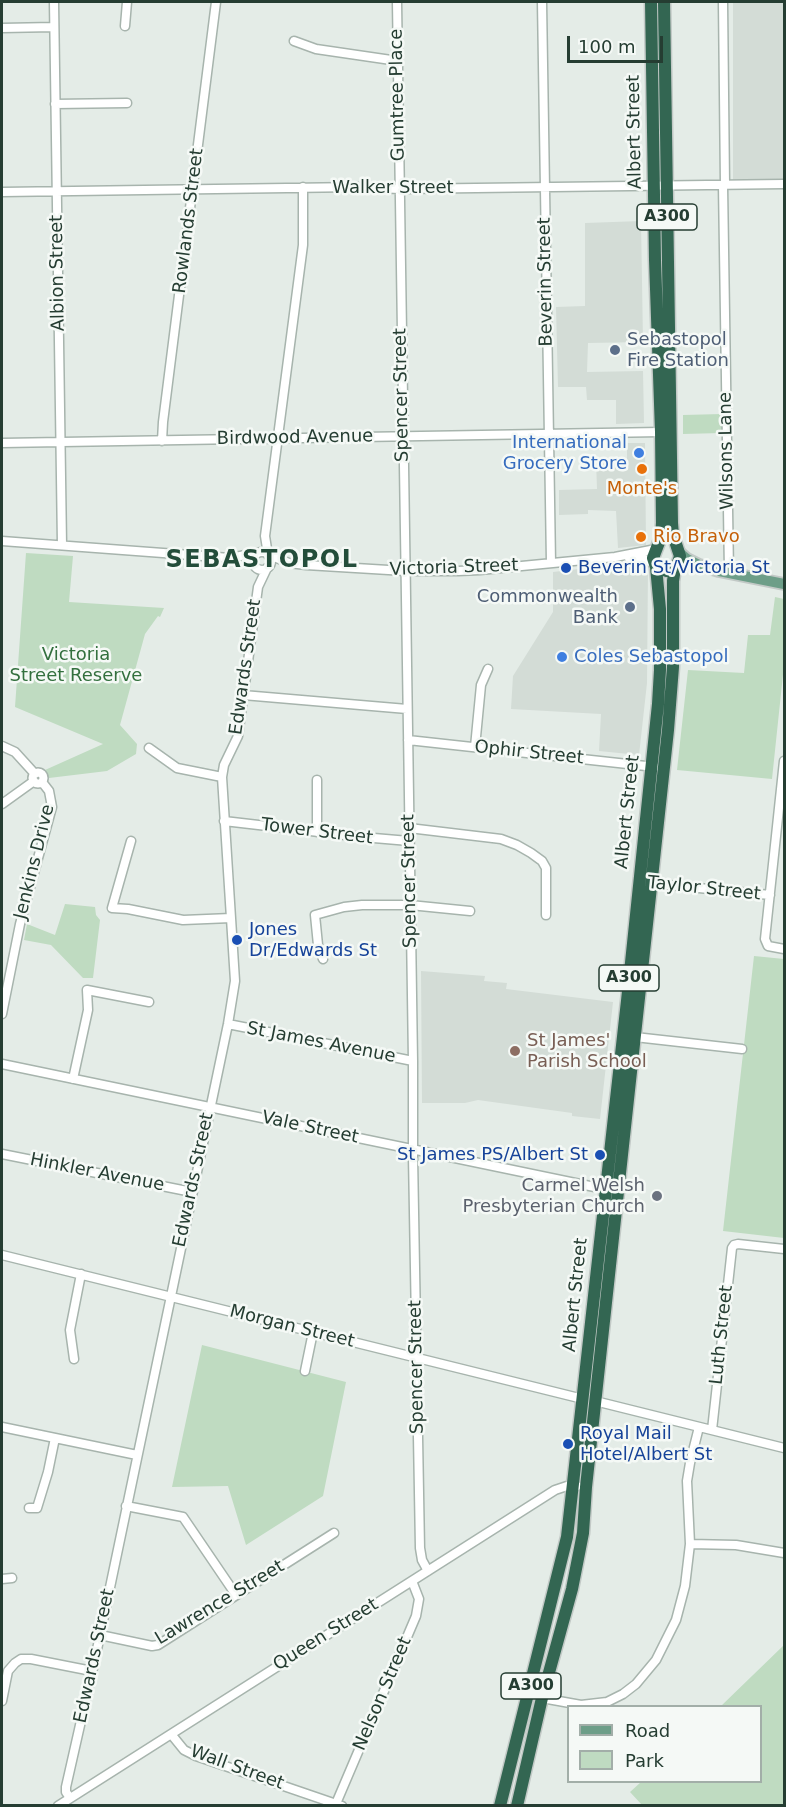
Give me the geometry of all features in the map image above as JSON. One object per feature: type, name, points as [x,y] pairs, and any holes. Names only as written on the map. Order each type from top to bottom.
[{"type":"highway","name":"Albert Street","points":[[651,2],[662,528],[656,549]]},
{"type":"highway","name":"Albert Street","points":[[664,2],[672,523],[678,550]]},
{"type":"highway","points":[[666,544],[678,550],[680,560],[675,568],[667,571],[655,566],[653,558],[656,549],[666,544]]},
{"type":"highway","name":"Albert Street","points":[[612,1190],[635,1037],[652,884],[660,670],[660,591],[655,566]]},
{"type":"highway","name":"Albert Street","points":[[517,1806],[542,1698],[572,1589],[583,1533],[589,1400],[612,1190],[639,882],[673,667],[675,568]]},
{"type":"highway","name":"Albert Street","points":[[500,1806],[567,1537],[573,1486],[589,1400]]},
{"type":"highway","points":[[512,1764],[526,1767]]},
{"type":"main road","points":[[678,550],[690,561],[724,572],[784,584]]},
{"type":"main road","points":[[675,568],[724,572]]},
{"type":"street","name":"Albion Street","points":[[54,2],[62,545]]},
{"type":"street","points":[[125,26],[127,2]]},
{"type":"street","name":"Rowlands Street","points":[[162,441],[216,2]]},
{"type":"street","name":"Gumtree Place","points":[[397,2],[399,189]]},
{"type":"street","name":"Beverin Street","points":[[542,2],[550,563]]},
{"type":"street","name":"Wilsons Lane","points":[[723,2],[724,572]]},
{"type":"street","points":[[2,28],[54,27]]},
{"type":"street","points":[[294,41],[316,49],[398,61]]},
{"type":"street","points":[[55,104],[127,103]]},
{"type":"street","name":"Walker Street","points":[[2,192],[784,184]]},
{"type":"street","points":[[230,558],[261,570],[268,567],[270,562],[265,536],[303,245],[303,188]]},
{"type":"street","name":"Spencer Street","points":[[399,189],[420,1548],[422,1560],[428,1571]]},
{"type":"street","name":"Birdwood Avenue","points":[[2,443],[661,432]]},
{"type":"street","points":[[255,567],[253,559],[265,536]]},
{"type":"street","points":[[2,541],[230,558],[262,552],[268,555]]},
{"type":"street","name":"Victoria Street","points":[[268,567],[293,563],[405,571],[480,570],[615,557],[656,549]]},
{"type":"street","name":"Victoria Street","points":[[268,555],[293,563]]},
{"type":"street","name":"Victoria Street","points":[[615,557],[644,559],[655,566]]},
{"type":"street","name":"Edwards Street","points":[[70,1798],[66,1789],[236,981],[222,777],[224,765],[238,736],[258,587],[255,567]]},
{"type":"street","name":"Edwards Street","points":[[258,587],[268,567]]},
{"type":"street","points":[[475,747],[481,685],[488,669]]},
{"type":"street","points":[[243,694],[407,709]]},
{"type":"street","name":"Ophir Street","points":[[408,740],[658,767]]},
{"type":"street","name":"Jenkins Drive","points":[[2,746],[15,752],[50,792],[51,809],[20,924],[2,1014]]},
{"type":"street","points":[[149,748],[182,770],[222,777]]},
{"type":"street","points":[[784,761],[765,939],[768,946],[784,949]]},
{"type":"street","points":[[2,804],[37,779]]},
{"type":"street","points":[[317,780],[317,832]]},
{"type":"street","name":"Tower Street","points":[[224,821],[409,841]]},
{"type":"street","points":[[409,828],[501,839],[531,853],[542,861],[546,868],[546,915]]},
{"type":"street","points":[[131,841],[111,908],[128,909],[185,921],[231,918]]},
{"type":"street","name":"Taylor Street","points":[[639,882],[770,895]]},
{"type":"street","points":[[322,959],[315,915],[355,906],[411,905],[471,911]]},
{"type":"street","points":[[73,1079],[88,1010],[87,990],[149,1002]]},
{"type":"street","name":"St James Avenue","points":[[228,1024],[413,1061]]},
{"type":"street","points":[[635,1037],[742,1049]]},
{"type":"street","name":"Vale Street","points":[[2,1064],[612,1190]]},
{"type":"street","name":"Hinkler Avenue","points":[[2,1154],[192,1192]]},
{"type":"street","name":"Luth Street","points":[[711,1430],[731,1253],[734,1245],[784,1249]]},
{"type":"street","name":"Morgan Street","points":[[2,1255],[784,1448]]},
{"type":"street","points":[[74,1359],[70,1328],[81,1274]]},
{"type":"street","points":[[305,1371],[313,1332]]},
{"type":"street","points":[[2,1427],[137,1455]]},
{"type":"street","points":[[542,1698],[577,1704],[602,1703],[630,1690],[656,1660],[676,1620],[684,1593],[690,1544],[687,1477],[699,1427]]},
{"type":"street","points":[[29,1508],[37,1508],[55,1438]]},
{"type":"street","name":"Queen Street","points":[[58,1806],[558,1489],[567,1486],[586,1487]]},
{"type":"street","points":[[126,1506],[183,1517],[236,1595]]},
{"type":"street","name":"Lawrence Street","points":[[100,1635],[157,1645],[334,1533]]},
{"type":"street","points":[[690,1544],[736,1545],[784,1553]]},
{"type":"street","points":[[2,1579],[12,1578]]},
{"type":"street","name":"Nelson Street","points":[[338,1805],[416,1616],[419,1596],[412,1581]]},
{"type":"street","points":[[2,1701],[9,1669],[23,1659],[92,1671]]},
{"type":"street","name":"Wall Street","points":[[171,1734],[184,1750],[196,1756],[338,1805]]},
{"type":"street","points":[[71,1770],[72,1779],[79,1792]]},
{"type":"shaded area","points":[[733,2],[784,2],[784,179],[733,180]]},
{"type":"shaded area","points":[[641,221],[643,342],[588,343],[587,372],[643,371],[644,423],[616,424],[616,400],[587,400],[586,387],[558,387],[556,307],[585,306],[585,223]]},
{"type":"shaded area","points":[[627,443],[645,443],[646,545],[618,548],[616,511],[588,510],[588,514],[559,515],[559,490],[597,489],[596,460],[627,459]]},
{"type":"shaded area","points":[[597,567],[648,567],[647,683],[639,755],[599,751],[601,714],[511,709],[513,676],[553,612],[553,572]]},
{"type":"shaded area","name":"St James' Parish School","points":[[421,971],[485,976],[484,981],[507,983],[506,989],[613,1002],[600,1119],[478,1100],[465,1103],[422,1103]]},
{"type":"green space","points":[[722,414],[722,433],[683,434],[683,415]]},
{"type":"green space","name":"Victoria Street Reserve","points":[[26,553],[73,556],[69,602],[164,608],[160,617],[158,616],[145,634],[120,725],[137,744],[136,754],[107,771],[49,778],[45,770],[103,744],[15,707]]},
{"type":"green space","points":[[775,597],[784,599],[784,665],[772,779],[677,770],[688,670],[744,673],[748,635],[770,635]]},
{"type":"green space","points":[[65,904],[95,907],[96,915],[100,920],[93,978],[83,978],[51,945],[24,940],[27,924],[55,935]]},
{"type":"green space","points":[[754,956],[784,959],[784,1238],[723,1231]]},
{"type":"green space","points":[[202,1345],[346,1382],[323,1496],[246,1545],[228,1486],[172,1487]]},
{"type":"green space","points":[[784,1645],[784,1805],[642,1805],[630,1792],[640,1783],[762,1783],[762,1705],[722,1705]]},
{"type":"place","name":"Sebastopol Fire Station","points":[[615,350]]},
{"type":"place","name":"International Grocery Store","points":[[639,453]]},
{"type":"place","name":"Monte's","points":[[642,469]]},
{"type":"place","name":"Rio Bravo","points":[[641,537]]},
{"type":"place","name":"Beverin St/Victoria St","points":[[566,568]]},
{"type":"place","name":"Commonwealth Bank","points":[[630,607]]},
{"type":"place","name":"Coles Sebastopol","points":[[562,657]]},
{"type":"place","name":"Jones Dr/Edwards St","points":[[237,940]]},
{"type":"place","name":"St James' Parish School","points":[[515,1051]]},
{"type":"place","name":"St James PS/Albert St","points":[[600,1155]]},
{"type":"place","name":"Carmel Welsh Presbyterian Church","points":[[657,1196]]},
{"type":"place","name":"Royal Mail Hotel/Albert St","points":[[568,1444]]},
{"type":"district","name":"SEBASTOPOL","points":[[262,561]]}]
